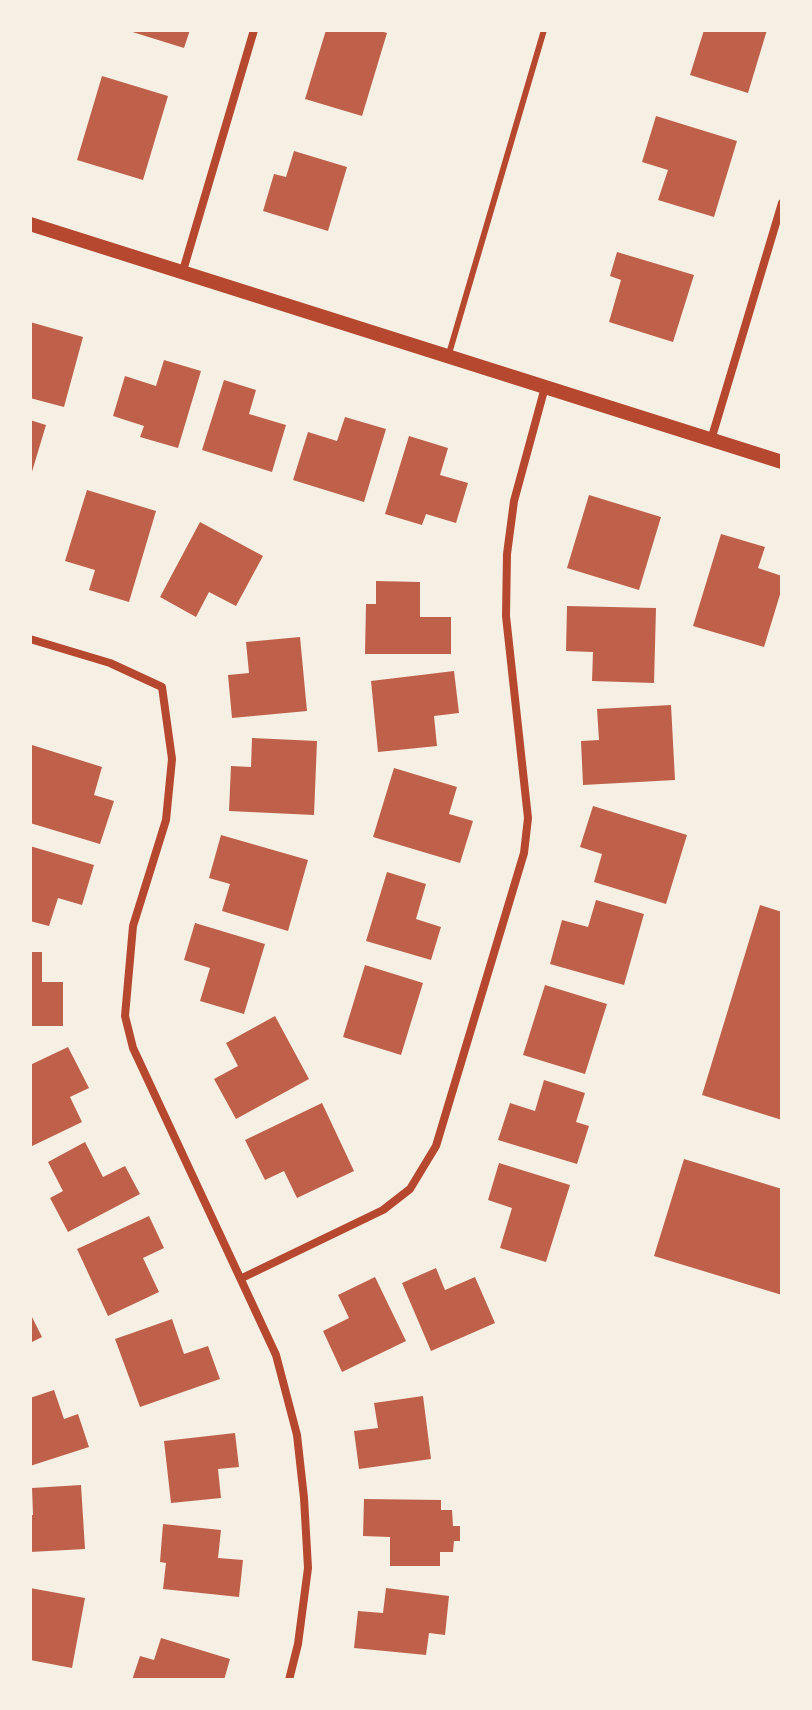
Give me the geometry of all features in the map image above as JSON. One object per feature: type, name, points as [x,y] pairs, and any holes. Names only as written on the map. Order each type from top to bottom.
[{"type":"street","points":[[182,274],[254,30]]},
{"type":"street","points":[[711,440],[782,203]]},
{"type":"street","points":[[30,224],[782,462]]},
{"type":"street","points":[[242,1278],[383,1210],[410,1189],[436,1146],[524,853],[528,818],[506,616],[507,554],[514,501],[545,387]]},
{"type":"street","points":[[30,639],[110,663],[162,687],[172,759],[166,820],[133,926],[125,1016],[133,1048],[276,1355],[297,1435],[308,1568],[298,1644],[289,1680]]},
{"type":"lane","points":[[448,357],[544,30]]},
{"type":"building","points":[[126,30],[190,30],[184,48]]},
{"type":"building","points":[[326,30],[377,30],[387,33],[362,116],[305,99]]},
{"type":"building","points":[[704,30],[767,30],[748,93],[690,75]]},
{"type":"building","points":[[102,76],[168,96],[143,180],[77,160]]},
{"type":"building","points":[[656,116],[737,141],[714,217],[658,200],[668,170],[642,162]]},
{"type":"building","points":[[294,151],[347,167],[328,231],[263,211],[274,174],[286,177]]},
{"type":"building","points":[[617,252],[694,275],[673,342],[609,322],[621,280],[610,276]]},
{"type":"building","points":[[30,322],[83,337],[64,407],[30,398]]},
{"type":"building","points":[[164,360],[201,371],[178,448],[140,437],[144,426],[113,416],[125,376],[156,386]]},
{"type":"building","points":[[224,380],[256,390],[249,414],[286,425],[272,472],[202,450]]},
{"type":"building","points":[[345,417],[386,429],[364,502],[293,480],[308,432],[337,441]]},
{"type":"building","points":[[30,420],[46,425],[31,475],[30,475]]},
{"type":"building","points":[[409,436],[448,448],[440,475],[468,483],[456,523],[426,514],[422,525],[385,514]]},
{"type":"building","points":[[87,490],[156,511],[129,602],[89,590],[95,570],[65,561]]},
{"type":"building","points":[[589,495],[661,517],[639,590],[567,568]]},
{"type":"building","points":[[200,522],[263,556],[236,606],[209,592],[196,617],[160,597]]},
{"type":"building","points":[[721,534],[765,547],[758,568],[782,576],[782,588],[764,647],[693,626]]},
{"type":"building","points":[[376,581],[420,582],[420,617],[451,617],[451,654],[365,654],[366,604],[376,604]]},
{"type":"building","points":[[567,606],[656,608],[654,683],[592,681],[593,652],[566,651]]},
{"type":"building","points":[[300,637],[307,711],[232,718],[228,675],[249,673],[246,642]]},
{"type":"building","points":[[454,671],[459,713],[434,716],[437,746],[378,752],[371,681]]},
{"type":"building","points":[[671,705],[675,780],[583,785],[581,741],[599,740],[597,709]]},
{"type":"building","points":[[252,738],[317,741],[314,815],[229,811],[231,766],[251,767]]},
{"type":"building","points":[[32,745],[102,767],[94,795],[114,801],[100,844],[30,823]]},
{"type":"building","points":[[394,768],[457,787],[449,814],[473,821],[460,863],[373,837]]},
{"type":"building","points":[[593,806],[687,835],[666,904],[594,882],[602,854],[580,847]]},
{"type":"building","points":[[221,835],[308,860],[288,931],[222,911],[230,884],[209,878]]},
{"type":"building","points":[[30,846],[94,865],[82,905],[58,898],[49,926],[30,921]]},
{"type":"building","points":[[387,872],[426,884],[416,919],[441,927],[431,960],[366,941]]},
{"type":"building","points":[[596,900],[644,914],[624,985],[550,964],[562,920],[588,927]]},
{"type":"building","points":[[760,905],[782,912],[782,1120],[702,1095]]},
{"type":"building","points":[[195,923],[265,944],[244,1014],[200,1001],[210,968],[184,960]]},
{"type":"building","points":[[30,952],[42,952],[42,982],[63,982],[63,1026],[30,1026]]},
{"type":"building","points":[[365,965],[423,983],[401,1055],[343,1037]]},
{"type":"building","points":[[545,985],[607,1004],[585,1074],[523,1055]]},
{"type":"building","points":[[275,1016],[309,1079],[236,1119],[214,1079],[238,1066],[226,1043]]},
{"type":"building","points":[[68,1047],[89,1088],[70,1097],[82,1122],[30,1147],[30,1065]]},
{"type":"building","points":[[544,1080],[585,1093],[576,1122],[589,1126],[577,1164],[498,1140],[510,1103],[535,1111]]},
{"type":"building","points":[[322,1103],[354,1171],[297,1198],[284,1171],[265,1180],[245,1140]]},
{"type":"building","points":[[85,1142],[103,1177],[125,1166],[140,1194],[68,1232],[50,1198],[63,1191],[48,1162]]},
{"type":"building","points":[[684,1159],[782,1189],[782,1295],[654,1256]]},
{"type":"building","points":[[499,1163],[570,1185],[546,1262],[500,1248],[512,1208],[488,1200]]},
{"type":"building","points":[[149,1216],[164,1248],[143,1258],[159,1292],[108,1316],[77,1249]]},
{"type":"building","points":[[436,1268],[445,1290],[475,1277],[495,1323],[431,1351],[402,1283]]},
{"type":"building","points":[[375,1277],[406,1341],[342,1372],[323,1331],[349,1318],[338,1295]]},
{"type":"building","points":[[30,1313],[42,1337],[30,1343]]},
{"type":"building","points":[[172,1319],[184,1354],[208,1346],[220,1379],[140,1407],[115,1339]]},
{"type":"building","points":[[54,1390],[64,1419],[78,1414],[89,1447],[30,1466],[30,1398]]},
{"type":"building","points":[[423,1396],[431,1459],[359,1469],[354,1431],[378,1428],[374,1403]]},
{"type":"building","points":[[235,1433],[239,1467],[218,1469],[221,1498],[171,1503],[164,1441]]},
{"type":"building","points":[[81,1485],[85,1549],[30,1552],[32,1488]]},
{"type":"building","points":[[364,1499],[441,1500],[441,1510],[452,1510],[453,1526],[460,1526],[460,1541],[454,1541],[453,1552],[440,1552],[440,1566],[390,1566],[390,1537],[363,1536]]},
{"type":"building","points":[[163,1524],[221,1530],[218,1558],[243,1560],[239,1597],[163,1589],[166,1563],[160,1562]]},
{"type":"building","points":[[30,1588],[85,1598],[72,1668],[30,1660]]},
{"type":"building","points":[[386,1588],[449,1596],[445,1635],[429,1633],[426,1655],[354,1648],[358,1611],[383,1613]]},
{"type":"building","points":[[161,1638],[230,1659],[224,1680],[132,1680],[140,1656],[154,1660]]}]
